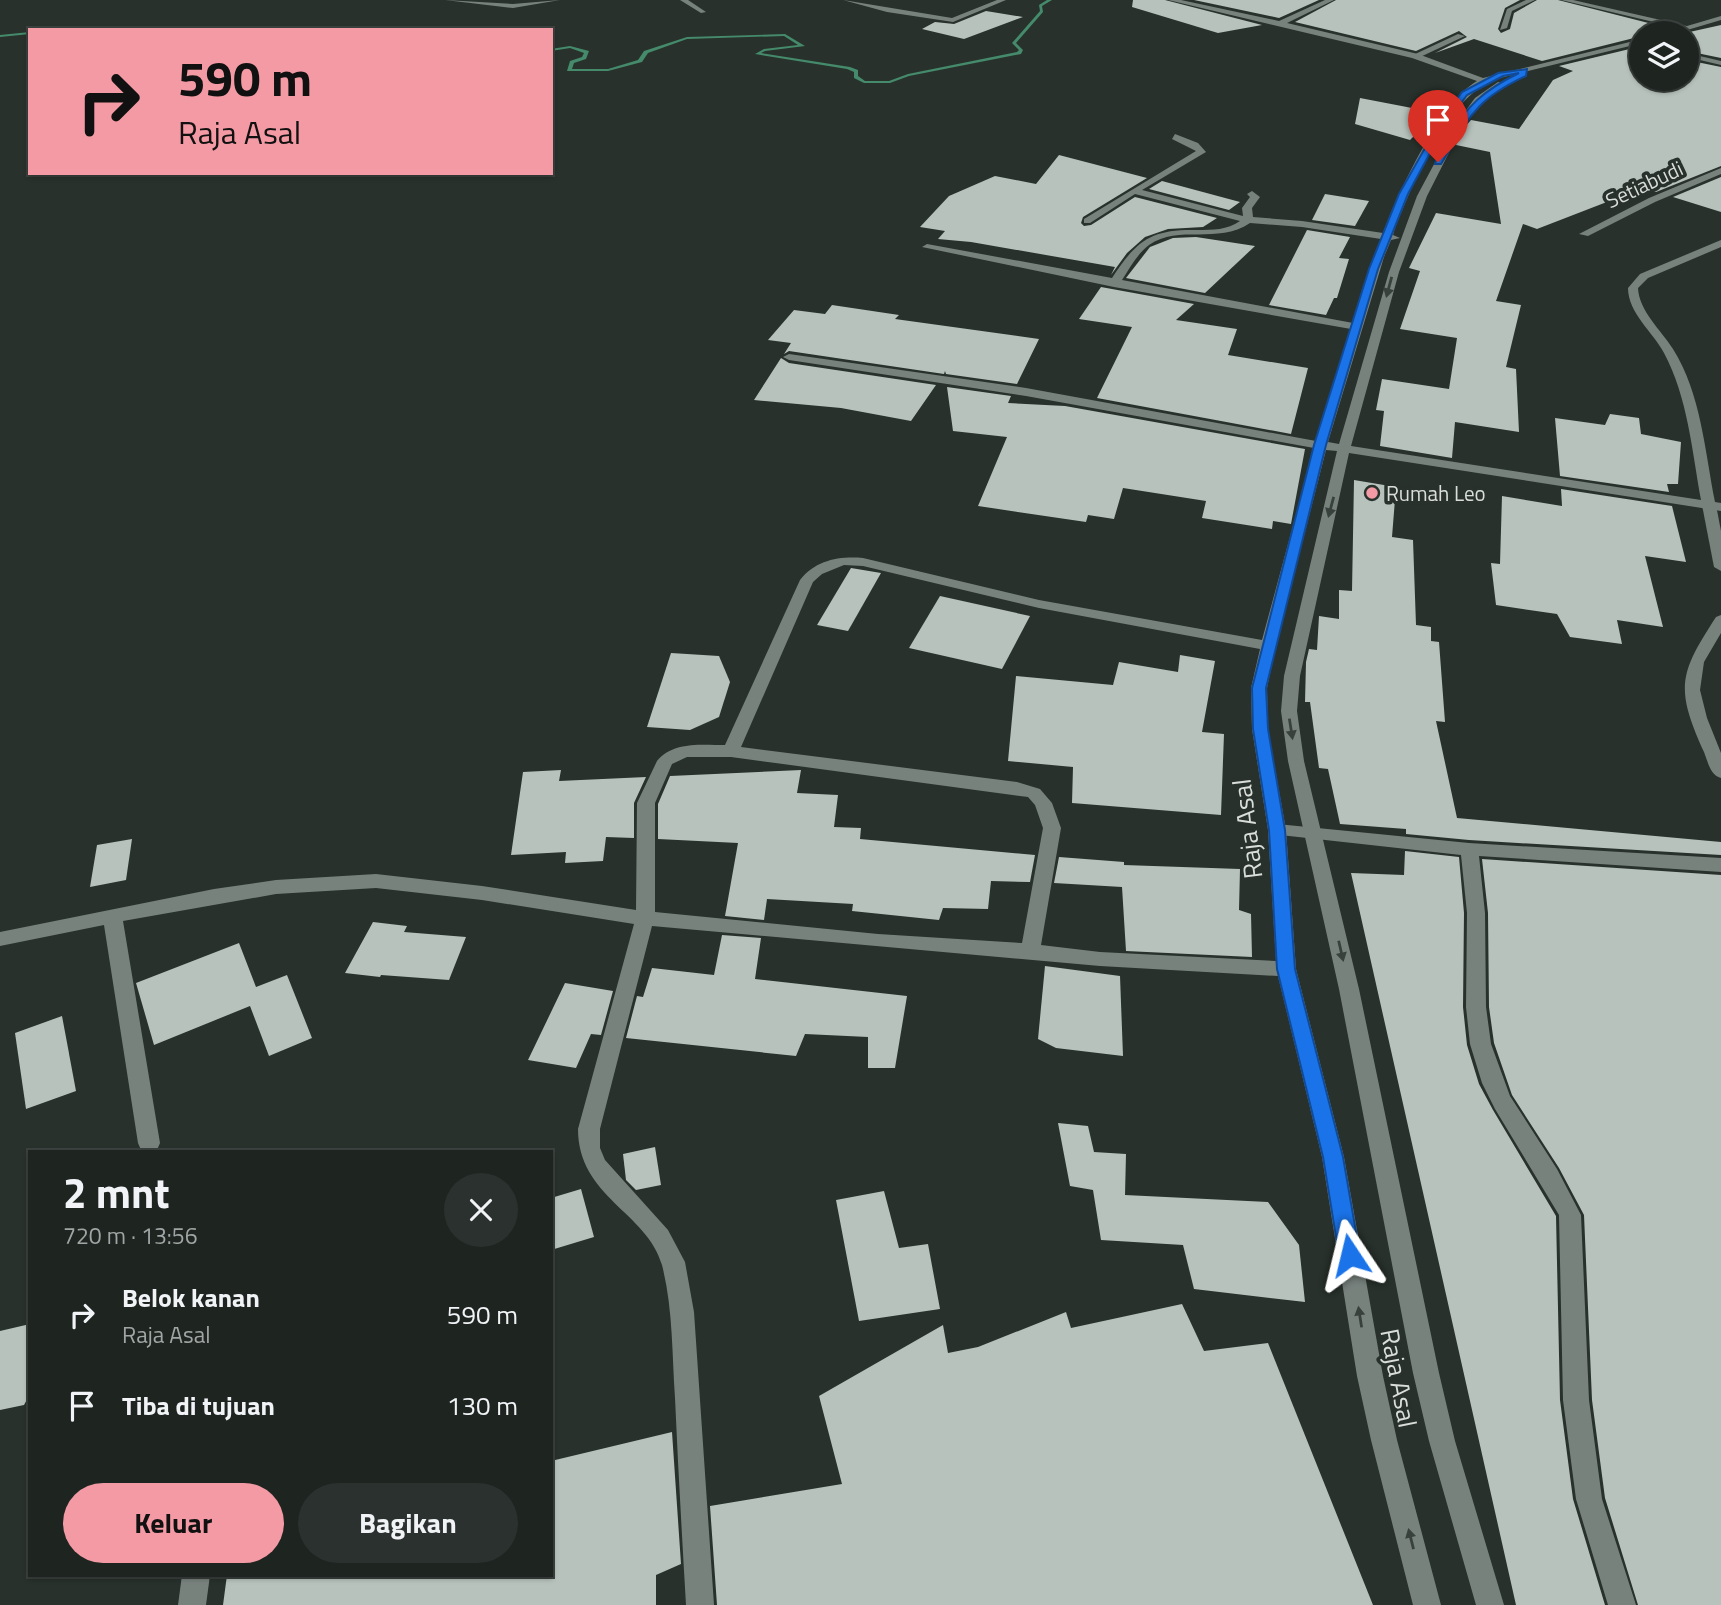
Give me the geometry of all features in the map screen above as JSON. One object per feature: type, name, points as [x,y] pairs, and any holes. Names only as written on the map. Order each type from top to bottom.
[{"type":"street","points":[[448,0],[513,6],[557,0]]},
{"type":"street","points":[[683,0],[703,12]]},
{"type":"street","points":[[847,0],[854,0]]},
{"type":"street","points":[[847,0],[887,10],[953,20],[1003,0]]},
{"type":"street","points":[[1171,0],[1415,56],[1484,81]]},
{"type":"street","points":[[1280,23],[1331,0]]},
{"type":"street","points":[[1503,28],[1509,10],[1532,0]]},
{"type":"street","points":[[1564,0],[1656,21]]},
{"type":"street","points":[[1699,24],[1721,18]]},
{"type":"street","points":[[1415,56],[1461,36]]},
{"type":"street","name":"Raja Asal","points":[[1427,1605],[1384,1440],[1370,1376],[1333,1157],[1286,969],[1277,830],[1258,708],[1259,688],[1320,445],[1356,327],[1404,194],[1442,125],[1464,94],[1484,81],[1508,72],[1629,46]]},
{"type":"street","points":[[1699,58],[1721,63]]},
{"type":"street","name":"Raja Asal","points":[[1490,1605],[1442,1441],[1426,1373],[1357,1028],[1296,761],[1289,693],[1344,449],[1394,272],[1422,196],[1458,128],[1483,96],[1523,74],[1524,70]]},
{"type":"street","points":[[1087,221],[1202,152],[1195,145],[1175,137]]},
{"type":"street","name":"Setiabudi","points":[[1584,234],[1721,170]]},
{"type":"street","points":[[1134,191],[1248,220],[1302,224],[1406,240]]},
{"type":"street","points":[[1248,220],[1247,208],[1255,197],[1252,194]]},
{"type":"street","points":[[1114,284],[1142,245],[1153,238],[1172,233],[1230,232],[1248,220]]},
{"type":"street","points":[[1721,243],[1644,276],[1635,283],[1632,291],[1637,304],[1668,350],[1682,380],[1715,506],[1721,567]]},
{"type":"street","points":[[927,247],[1356,327]]},
{"type":"street","points":[[789,357],[1026,392],[1344,449],[1715,506]]},
{"type":"street","points":[[731,751],[807,580],[817,571],[844,561],[889,566],[1039,604],[1270,646]]},
{"type":"street","points":[[1721,620],[1711,642],[1696,663],[1693,687],[1699,719],[1721,772]]},
{"type":"street","points":[[699,1605],[682,1312],[673,1262],[660,1237],[596,1166],[589,1148],[589,1129],[645,918],[646,803],[654,782],[665,761],[684,751],[731,751],[1017,788],[1034,793],[1043,803],[1052,828],[1030,951]]},
{"type":"street","points":[[1277,830],[1469,849],[1721,865]]},
{"type":"street","points":[[1469,849],[1476,911],[1477,1026],[1485,1062],[1501,1101],[1559,1188],[1570,1215],[1576,1400],[1589,1499],[1622,1605]]},
{"type":"street","points":[[0,939],[251,890],[330,882],[376,881],[482,893],[645,918],[878,942],[1030,951],[1100,959],[1286,969]]},
{"type":"street","points":[[113,919],[149,1143]]},
{"type":"street","points":[[192,1605],[196,1577]]},
{"type":"building","points":[[1133,0],[1165,0],[1262,25],[1218,33],[1132,7]]},
{"type":"building","points":[[1194,0],[1319,0],[1279,18]]},
{"type":"building","points":[[1336,0],[1520,0],[1505,8],[1498,29],[1501,33],[1510,29],[1514,13],[1537,0],[1558,0],[1641,21],[1629,21],[1629,39],[1542,61],[1474,39],[1435,53],[1467,37],[1459,31],[1416,51],[1295,22]]},
{"type":"building","points":[[986,11],[1023,17],[964,39],[922,29],[935,22],[954,24]]},
{"type":"building","points":[[1721,25],[1721,58],[1699,53],[1699,30]]},
{"type":"building","points":[[1629,49],[1629,91],[1699,91],[1699,62],[1721,67],[1721,166],[1656,192],[1643,188],[1537,229],[1523,224],[1496,301],[1521,305],[1506,367],[1516,369],[1519,432],[1455,422],[1452,458],[1380,446],[1384,411],[1376,410],[1382,379],[1449,389],[1457,338],[1400,329],[1420,271],[1409,268],[1436,213],[1501,224],[1490,152],[1456,145],[1464,128],[1471,120],[1519,129],[1553,80],[1573,71],[1559,66]]},
{"type":"building","points":[[1360,98],[1441,114],[1425,139],[1414,136],[1410,140],[1355,124]]},
{"type":"building","points":[[1059,155],[1147,178],[1083,217],[1081,223],[1084,226],[1091,225],[1135,197],[1217,218],[1203,227],[1168,229],[1145,237],[1127,253],[1111,275],[1115,267],[971,242],[938,239],[945,231],[920,227],[949,196],[995,176],[1036,184]]},
{"type":"building","points":[[1721,177],[1721,212],[1673,197]]},
{"type":"building","points":[[1162,181],[1240,202],[1229,210],[1149,189]]},
{"type":"building","points":[[1325,194],[1369,201],[1355,226],[1312,220]]},
{"type":"building","points":[[1307,230],[1350,237],[1339,258],[1349,259],[1337,298],[1334,298],[1326,315],[1269,305]]},
{"type":"building","points":[[1196,237],[1255,246],[1205,293],[1126,278],[1150,247],[1173,238]]},
{"type":"building","points":[[1101,287],[1194,304],[1176,320],[1237,329],[1228,355],[1308,368],[1291,434],[1097,398],[1132,327],[1079,319]]},
{"type":"building","points":[[832,305],[899,315],[895,319],[1039,339],[1017,384],[946,374],[945,371],[944,374],[789,351],[784,354],[791,343],[768,340],[794,310],[825,314]]},
{"type":"building","points":[[781,358],[789,363],[936,385],[911,421],[841,408],[754,400]]},
{"type":"building","points":[[947,387],[1011,396],[1008,403],[1065,406],[1305,449],[1291,524],[1273,521],[1272,529],[1202,518],[1206,501],[1123,488],[1114,519],[1088,515],[1086,522],[978,506],[1007,437],[953,431]]},
{"type":"building","points":[[1610,414],[1639,418],[1641,434],[1681,442],[1678,484],[1667,484],[1669,492],[1560,476],[1555,418],[1605,425]]},
{"type":"building","points":[[1354,480],[1396,487],[1392,537],[1413,540],[1416,625],[1431,627],[1431,641],[1439,642],[1445,722],[1436,721],[1457,818],[1721,842],[1721,855],[1469,840],[1406,834],[1406,829],[1340,824],[1328,769],[1319,768],[1310,702],[1305,702],[1306,662],[1309,649],[1317,650],[1319,616],[1339,619],[1339,590],[1352,591]]},
{"type":"building","points":[[1561,489],[1672,506],[1686,562],[1645,556],[1663,627],[1617,620],[1622,644],[1570,637],[1557,614],[1496,605],[1491,563],[1500,564],[1502,496],[1562,506]]},
{"type":"building","points":[[851,568],[881,573],[848,631],[817,625]]},
{"type":"building","points":[[940,596],[1030,616],[1002,669],[909,648]]},
{"type":"building","points":[[671,653],[719,656],[730,682],[719,717],[690,730],[647,727]]},
{"type":"building","points":[[1180,655],[1215,661],[1202,732],[1224,734],[1221,815],[1072,803],[1073,767],[1008,761],[1016,676],[1113,685],[1119,662],[1178,672]]},
{"type":"building","points":[[561,770],[559,781],[646,777],[634,803],[634,838],[606,837],[603,861],[565,863],[566,852],[511,855],[523,772]]},
{"type":"building","points":[[801,770],[797,793],[838,795],[834,827],[861,828],[860,839],[1035,855],[1030,882],[991,881],[988,909],[943,908],[939,920],[852,911],[853,904],[767,899],[764,920],[725,916],[738,843],[658,839],[658,804],[670,776]]},
{"type":"building","points":[[132,839],[126,880],[90,887],[97,845]]},
{"type":"building","points":[[1405,851],[1459,857],[1464,913],[1463,1007],[1467,1045],[1479,1084],[1556,1216],[1560,1400],[1573,1499],[1605,1605],[1516,1605],[1351,873],[1404,875]]},
{"type":"building","points":[[1059,857],[1124,862],[1124,865],[1240,869],[1239,910],[1251,914],[1252,957],[1126,951],[1122,887],[1054,883]]},
{"type":"building","points":[[1482,859],[1721,875],[1721,1605],[1638,1605],[1605,1498],[1592,1400],[1584,1215],[1559,1168],[1512,1095],[1494,1043],[1489,1007],[1488,913]]},
{"type":"building","points":[[373,922],[407,926],[404,932],[466,937],[449,980],[345,973]]},
{"type":"building","points":[[722,935],[761,938],[755,979],[907,996],[895,1068],[868,1068],[868,1037],[805,1034],[796,1056],[626,1038],[637,996],[643,997],[652,968],[714,975]]},
{"type":"building","points":[[239,943],[256,987],[287,975],[312,1038],[269,1056],[250,1006],[154,1045],[136,983]]},
{"type":"building","points":[[1045,966],[1120,976],[1123,1056],[1056,1048],[1038,1039]]},
{"type":"building","points":[[565,983],[613,991],[601,1035],[591,1034],[576,1068],[528,1060]]},
{"type":"building","points":[[62,1016],[76,1091],[26,1109],[15,1033]]},
{"type":"building","points":[[1058,1123],[1088,1126],[1094,1152],[1126,1154],[1125,1195],[1268,1202],[1299,1245],[1305,1302],[1194,1289],[1183,1245],[1101,1240],[1093,1190],[1070,1186]]},
{"type":"building","points":[[655,1147],[661,1185],[636,1190],[626,1180],[623,1154]]},
{"type":"building","points":[[581,1189],[594,1237],[553,1249],[553,1197]]},
{"type":"building","points":[[884,1191],[899,1248],[928,1244],[940,1309],[859,1321],[836,1200]]},
{"type":"building","points":[[1182,1304],[1204,1351],[1268,1343],[1373,1605],[717,1605],[710,1506],[842,1484],[819,1396],[943,1325],[948,1353],[978,1347],[1066,1312],[1071,1328]]},
{"type":"building","points":[[28,1324],[28,1398],[24,1405],[0,1410],[0,1331]]},
{"type":"building","points":[[672,1432],[681,1564],[656,1575],[656,1605],[223,1605],[227,1577],[553,1577],[553,1461]]},
{"type":"waterway","points":[[553,50],[570,47],[587,52],[584,58],[572,62],[569,70],[608,70],[640,61],[646,52],[687,38],[785,35],[803,46],[764,50],[757,54],[848,68],[856,71],[856,77],[864,82],[890,82],[908,75],[1019,53],[1021,50],[1014,43],[1042,11],[1040,6],[1050,0]]},
{"type":"waterway","points":[[0,36],[28,33]]},
{"type":"place","name":"Rumah Leo","points":[[1372,493]]},
{"type":"route","points":[[1350,1255],[1333,1157],[1286,969],[1277,830],[1260,729],[1259,688],[1320,445],[1374,269],[1404,194],[1421,159],[1464,94],[1501,74],[1524,70],[1523,74],[1478,100],[1438,162]]}]
